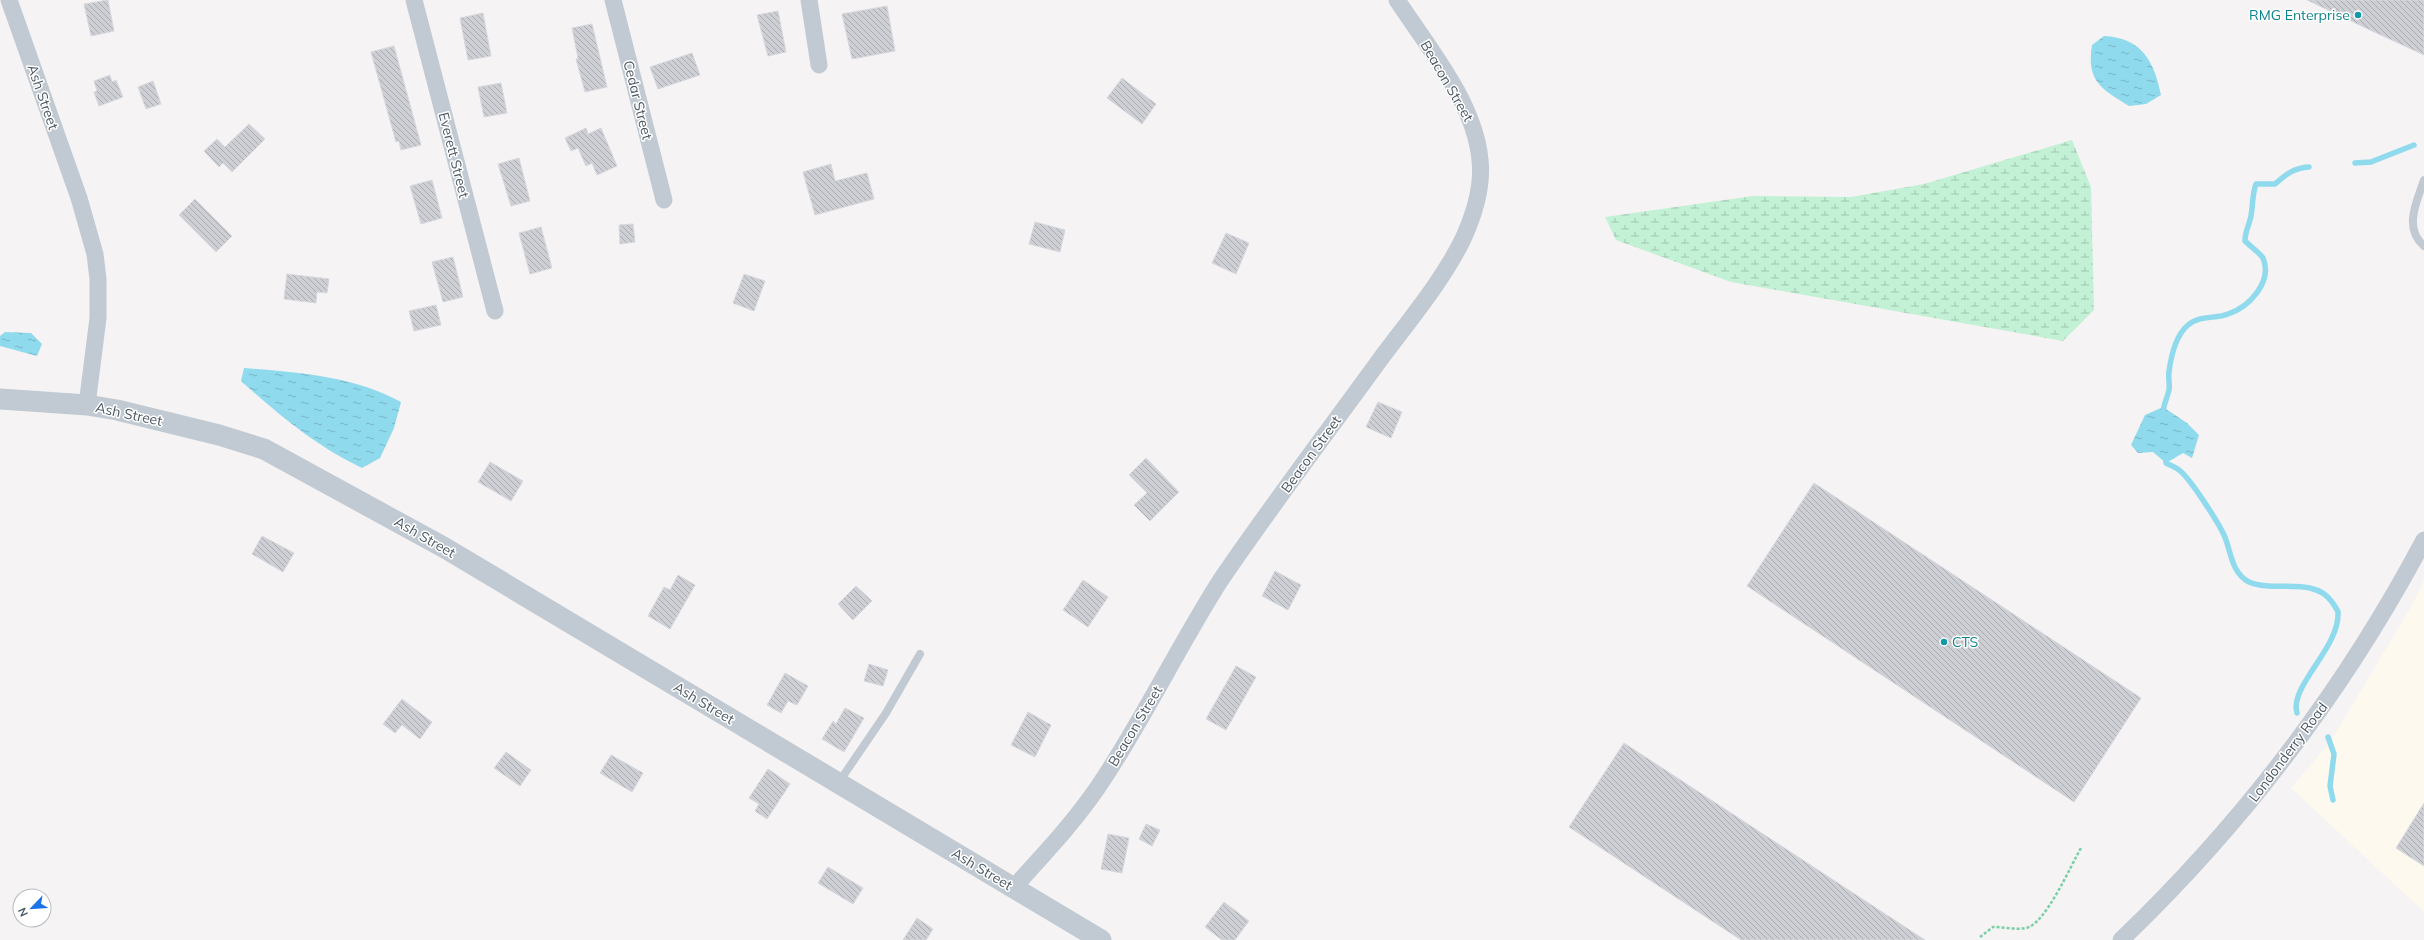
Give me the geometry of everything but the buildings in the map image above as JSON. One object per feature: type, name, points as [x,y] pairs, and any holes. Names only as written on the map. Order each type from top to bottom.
[{"type":"street","name":"Ash Street","points":[[9,0],[79,198],[95,254],[98,279],[98,318],[87,405],[219,435],[270,452],[445,548],[1101,940]]},
{"type":"street","name":"Everett Street","points":[[414,0],[494,311]]},
{"type":"street","name":"Cedar Street","points":[[613,0],[664,200]]},
{"type":"street","points":[[809,0],[819,65]]},
{"type":"street","name":"Beacon Street","points":[[1014,888],[1070,826],[1106,776],[1138,724],[1220,581],[1416,311],[1451,259],[1470,222],[1480,182],[1480,161],[1477,140],[1462,102],[1397,0]]},
{"type":"street","points":[[0,399],[87,405]]},
{"type":"street","name":"Londonderry Road","points":[[2121,940],[2161,901],[2227,831],[2304,733],[2352,665],[2395,594],[2424,540]]},
{"type":"lane","points":[[2424,180],[2413,212],[2412,226],[2424,246]]},
{"type":"lane","points":[[839,783],[886,713],[920,654]]},
{"type":"path","points":[[1980,937],[1993,927],[2027,928],[2037,922],[2046,911],[2080,848]]},
{"type":"shaded area","points":[[2424,580],[2424,912],[2291,788],[2330,742],[2412,605]]},
{"type":"green space","points":[[2072,140],[2091,187],[2094,310],[2063,341],[1731,282],[1616,240],[1605,217],[1753,196],[1851,197],[1924,184]]},
{"type":"water","points":[[2104,36],[2128,41],[2144,54],[2150,62],[2161,95],[2146,104],[2129,106],[2104,89],[2098,83],[2091,68],[2092,45]]},
{"type":"water","points":[[5,332],[31,333],[42,344],[37,356],[0,346],[0,336]]},
{"type":"water","points":[[244,368],[284,371],[344,381],[383,393],[401,402],[394,428],[380,458],[362,468],[329,450],[298,429],[241,381]]},
{"type":"water","points":[[2163,407],[2187,423],[2199,435],[2192,458],[2183,453],[2166,463],[2153,452],[2138,453],[2131,445],[2145,415]]},
{"type":"waterway","points":[[2355,163],[2371,162],[2414,145]]},
{"type":"waterway","points":[[2163,414],[2164,405],[2169,390],[2169,374],[2172,353],[2180,335],[2192,322],[2202,318],[2228,314],[2236,311],[2251,300],[2262,284],[2265,276],[2263,258],[2245,241],[2256,184],[2275,184],[2290,172],[2309,167]]},
{"type":"waterway","points":[[2166,456],[2166,463],[2176,468],[2184,475],[2210,511],[2224,535],[2232,561],[2238,573],[2243,578],[2249,582],[2259,585],[2294,586],[2315,589],[2324,594],[2337,610],[2336,626],[2331,639],[2300,691],[2297,702],[2297,713]]},
{"type":"waterway","points":[[2328,737],[2334,754],[2330,786],[2333,800]]},
{"type":"place","name":"RMG Enterprise","points":[[2358,15]]},
{"type":"place","name":"CTS","points":[[1944,642]]}]
